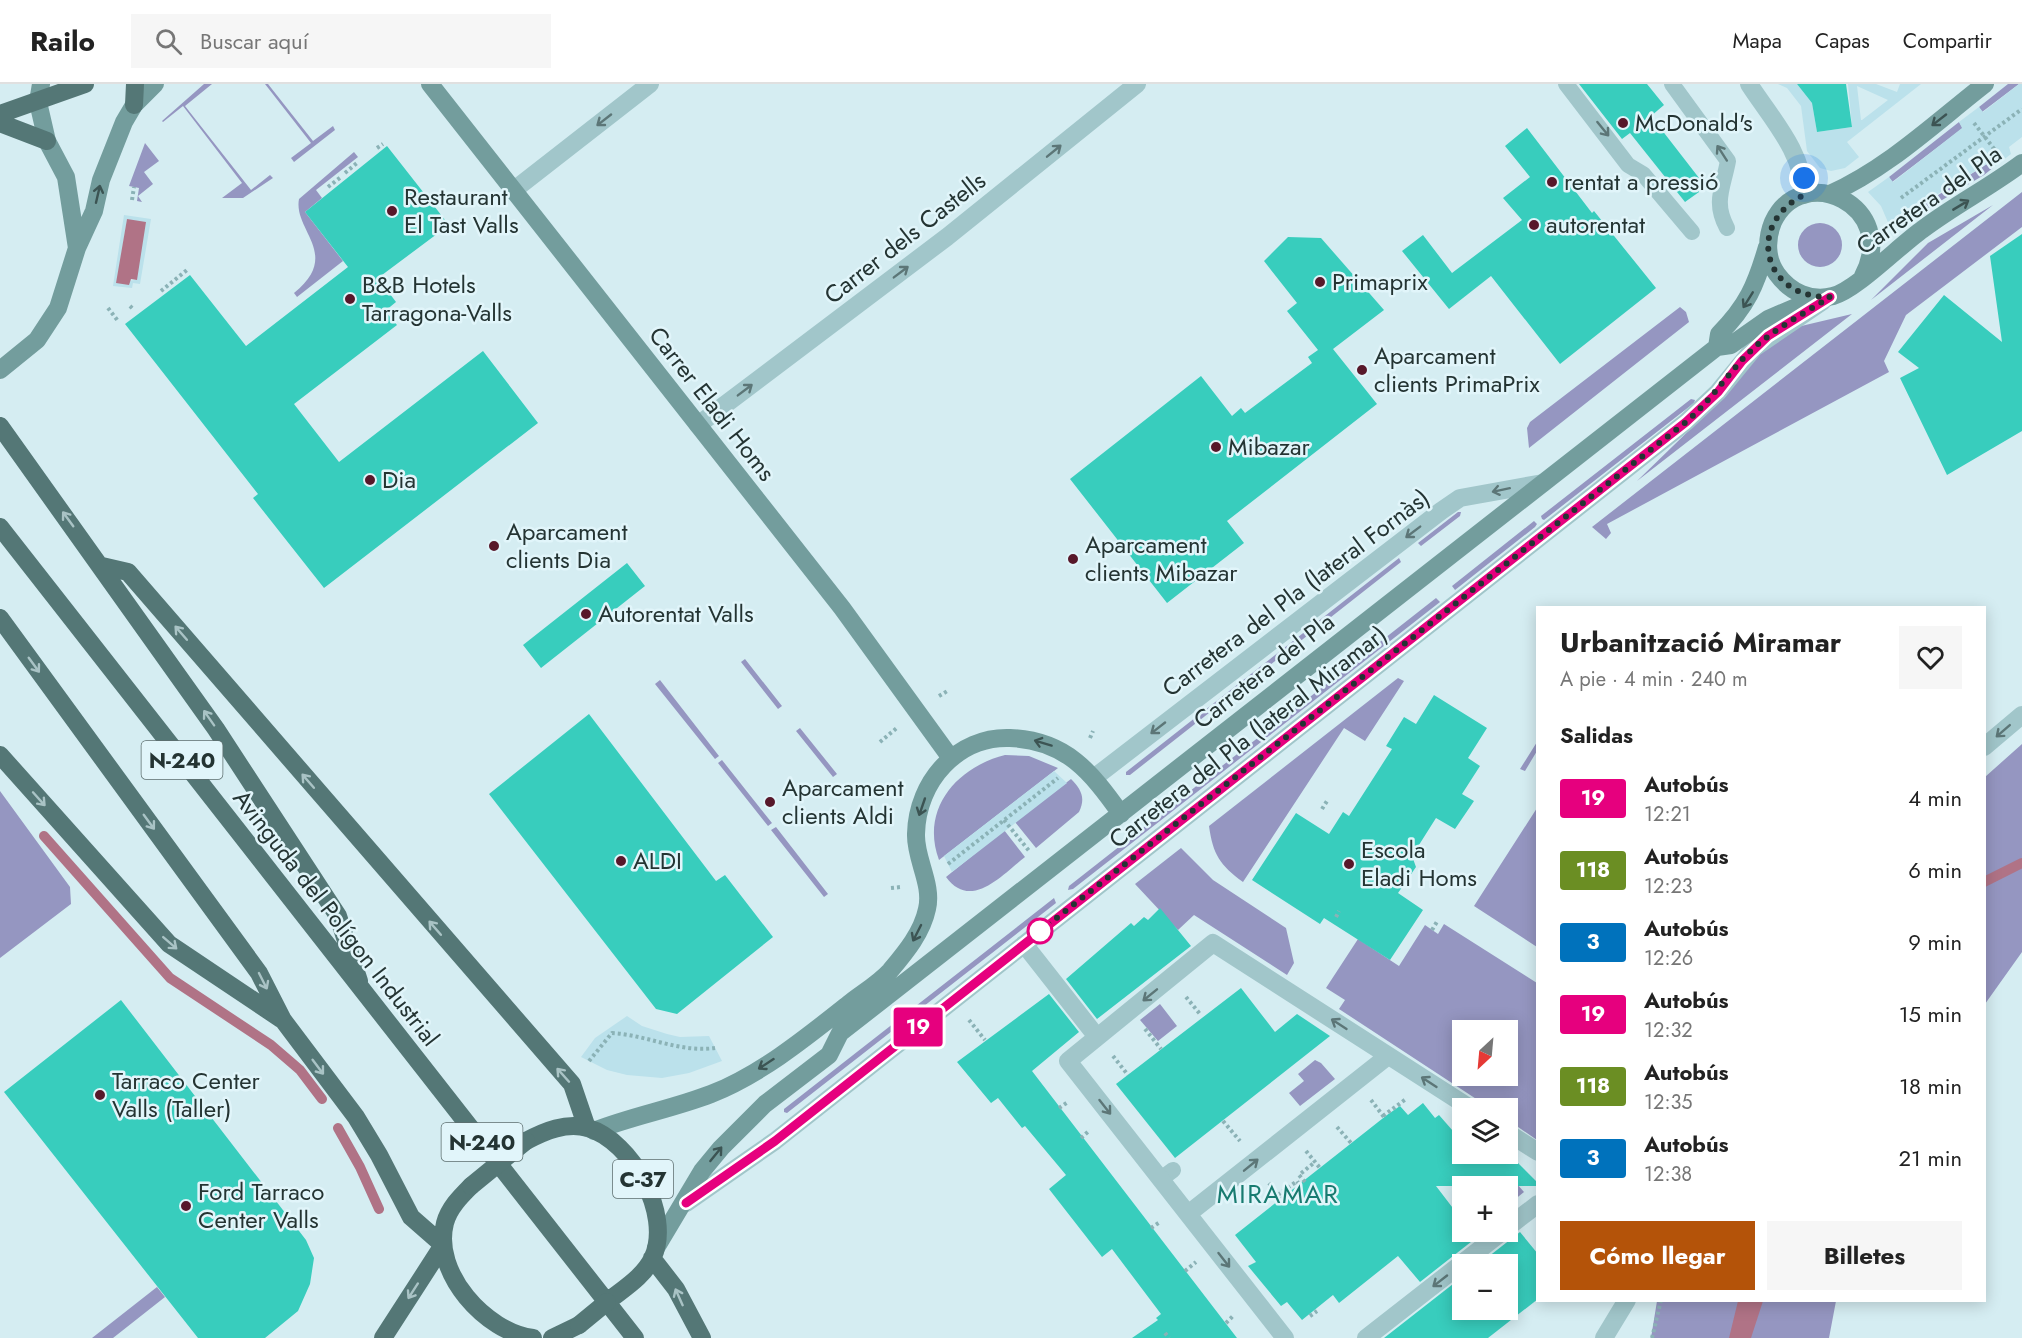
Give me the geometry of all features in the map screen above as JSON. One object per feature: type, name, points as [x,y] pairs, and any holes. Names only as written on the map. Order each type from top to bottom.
[{"type":"main road","points":[[0,114],[40,93],[85,84]]},
{"type":"main road","points":[[134,105],[135,84]]},
{"type":"main road","points":[[0,370],[37,340],[58,308],[77,248],[94,211],[108,160],[124,122],[134,105],[155,84]]},
{"type":"main road","name":"Carrer Eladi Homs","points":[[430,84],[842,608],[950,757]]},
{"type":"main road","points":[[1717,347],[1719,334],[1733,320],[1752,294],[1774,220],[1782,210],[1804,195],[1830,194],[1858,182],[1985,84]]},
{"type":"main road","points":[[40,93],[47,141],[66,177],[77,248]]},
{"type":"main road","points":[[0,123],[47,141]]},
{"type":"main road","name":"Carretera del Pla","points":[[840,1033],[1717,347],[1731,345],[1768,319],[1823,297],[1843,293],[1925,227],[2022,163]]},
{"type":"main road","name":"Carretera del Pla","points":[[1830,194],[1854,205],[1869,226],[1872,252],[1863,276]]},
{"type":"main road","points":[[1768,245],[1769,259],[1782,281],[1804,296],[1823,297]]},
{"type":"main road","points":[[0,426],[216,729],[338,916],[363,994]]},
{"type":"main road","name":"Avinguda del Polígon Industrial","points":[[0,526],[363,994],[457,1110],[634,1338]]},
{"type":"main road","points":[[102,566],[128,572],[572,1084],[590,1129]]},
{"type":"main road","points":[[0,618],[259,973],[283,1020],[356,1117],[379,1155],[411,1217],[443,1245]]},
{"type":"main road","points":[[527,1338],[485,1316],[469,1302],[452,1276],[442,1235],[448,1213],[456,1200],[526,1141],[546,1131],[570,1126],[590,1129],[634,1115],[677,1106],[714,1093],[763,1066],[814,1031],[887,974],[910,947],[927,909],[928,895],[918,856],[916,833],[919,814],[929,787],[950,757],[969,745],[988,740],[1030,739],[1053,746],[1075,759],[1095,777],[1121,814]]},
{"type":"main road","points":[[0,755],[169,944],[283,1020]]},
{"type":"main road","points":[[552,1338],[579,1324],[635,1280],[686,1203],[702,1172],[721,1148],[765,1104],[829,1055],[840,1033],[814,1031]]},
{"type":"main road","name":"C-37","points":[[590,1129],[613,1142],[639,1172],[649,1189],[657,1228],[654,1253]]},
{"type":"main road","points":[[383,1338],[443,1245]]},
{"type":"main road","points":[[654,1253],[702,1338]]},
{"type":"street","points":[[514,190],[650,84]]},
{"type":"street","name":"Carrer dels Castells","points":[[698,425],[947,237],[1137,84]]},
{"type":"street","points":[[1749,84],[1792,150],[1804,178],[1804,195]]},
{"type":"street","name":"Carretera del Pla (lateral Miramar)","points":[[686,1203],[775,1141],[1686,422],[1718,392],[1742,361],[1768,336],[1823,297]]},
{"type":"street","name":"Carretera del Pla (lateral Fornàs)","points":[[1095,777],[1460,498],[1543,483]]},
{"type":"street","points":[[1986,745],[2022,715]]},
{"type":"street","points":[[1285,1338],[1188,1214],[1167,1174],[1068,1061],[1101,1042],[1213,943],[1454,1098]]},
{"type":"street","points":[[1024,944],[1101,1042]]},
{"type":"street","points":[[1188,1214],[1388,1056]]},
{"type":"street","points":[[1518,1139],[1536,1151]]},
{"type":"street","points":[[1518,1219],[1536,1206]]},
{"type":"street","points":[[1366,1338],[1489,1242]]},
{"type":"street","points":[[1604,1338],[1626,1302]]},
{"type":"lane","points":[[1566,84],[1628,165],[1643,174],[1692,232]]},
{"type":"lane","points":[[1672,84],[1728,161],[1718,198],[1720,214],[1727,228]]},
{"type":"path","name":"Carretera del Pla","points":[[1901,198],[1986,138],[2022,109]]},
{"type":"path","name":"Carretera del Pla","points":[[1968,115],[1997,153]]},
{"type":"path","points":[[377,148],[383,144]]},
{"type":"path","points":[[345,173],[357,163]]},
{"type":"path","points":[[328,187],[341,177]]},
{"type":"path","points":[[132,200],[134,187]]},
{"type":"path","points":[[160,291],[187,270]]},
{"type":"path","points":[[130,306],[134,310]]},
{"type":"path","points":[[108,309],[118,321]]},
{"type":"path","points":[[939,696],[949,690]]},
{"type":"path","points":[[880,742],[899,726]]},
{"type":"path","points":[[1089,738],[1094,731]]},
{"type":"path","points":[[948,864],[1060,777]]},
{"type":"path","points":[[1322,809],[1327,801]]},
{"type":"path","points":[[1004,820],[1030,853]]},
{"type":"path","points":[[891,888],[899,887]]},
{"type":"path","points":[[1335,917],[1339,911]]},
{"type":"path","points":[[1432,930],[1438,920]]},
{"type":"path","points":[[1180,989],[1200,1014]]},
{"type":"path","points":[[966,1016],[985,1040]]},
{"type":"path","points":[[1138,1021],[1161,1049]]},
{"type":"path","points":[[589,1061],[612,1033],[634,1034],[699,1050],[715,1048]]},
{"type":"path","points":[[1101,1042],[1128,1075]]},
{"type":"path","points":[[1384,1117],[1406,1098]]},
{"type":"path","points":[[1223,1121],[1242,1144]]},
{"type":"path","points":[[1343,1133],[1352,1143]]},
{"type":"path","points":[[1305,1182],[1299,1175],[1315,1162],[1320,1168]]},
{"type":"path","points":[[1281,1199],[1278,1195],[1296,1181],[1300,1186]]},
{"type":"path","points":[[1652,1338],[1661,1302]]},
{"type":"path","points":[[1310,1316],[1317,1311]]},
{"type":"path","points":[[1165,1334],[1169,1338]]},
{"type":"shaded area","points":[[204,84],[212,84],[185,106],[251,190],[270,175],[273,178],[243,198],[222,198],[242,183],[183,106],[162,121]]},
{"type":"shaded area","points":[[265,84],[268,84],[313,141],[333,126],[335,130],[294,162],[291,158],[311,143]]},
{"type":"shaded area","points":[[1778,84],[1797,84],[1812,103],[1817,132],[1852,127],[1848,84],[1876,84],[1897,92],[1900,84],[1921,84],[1847,142],[1859,157],[1845,168],[1831,171],[1820,168],[1807,151],[1801,106],[1787,88]],"holes":[[[1857,86],[1888,100],[1861,120]]]},
{"type":"shaded area","points":[[2008,84],[2019,84],[1982,112],[1979,107]]},
{"type":"shaded area","points":[[2022,84],[2022,137],[2009,147],[2011,154],[1994,167],[1990,162],[1928,200],[1910,213],[1912,218],[1893,234],[1881,206],[1868,192],[1889,177],[1893,182],[1962,128],[1959,122],[1979,107],[1983,112]]},
{"type":"shaded area","points":[[1959,122],[1963,128],[1892,182],[1889,177]]},
{"type":"shaded area","points":[[145,143],[159,161],[144,172],[153,184],[138,196],[142,202],[137,201],[139,188],[129,186]]},
{"type":"shaded area","points":[[354,152],[358,157],[316,190],[322,198],[305,212],[343,261],[297,297],[294,293],[308,279],[314,266],[315,255],[302,222],[299,199]]},
{"type":"shaded area","points":[[1990,162],[1994,167],[1984,175],[1912,218],[1910,213]]},
{"type":"shaded area","points":[[2022,192],[2022,227],[1906,315],[1884,361],[1889,372],[1607,524],[1611,533],[1606,539],[1592,527]]},
{"type":"shaded area","points":[[1993,205],[1871,300],[1928,243]]},
{"type":"shaded area","points":[[124,215],[151,219],[140,284],[133,283],[132,288],[113,286]],"holes":[[[127,219],[128,219],[136,280],[117,282]]]},
{"type":"shaded area","points":[[127,219],[146,222],[137,280],[131,279],[129,285],[116,283]]},
{"type":"shaded area","points":[[1820,223],[1835,230],[1842,245],[1835,260],[1820,267],[1805,260],[1798,245],[1805,230]]},
{"type":"shaded area","points":[[1680,307],[1686,312],[1689,322],[1529,448],[1527,428],[1530,422]]},
{"type":"shaded area","points":[[1852,314],[1637,481],[1710,410],[1750,361],[1797,327]]},
{"type":"shaded area","points":[[1691,399],[1695,400],[1694,403],[1544,520],[1542,519],[1541,516]]},
{"type":"shaded area","points":[[1461,512],[1460,516],[1421,546],[1418,543]]},
{"type":"shaded area","points":[[1534,521],[1537,524],[1535,527],[1455,590],[1452,586]]},
{"type":"shaded area","points":[[1399,558],[1401,562],[1130,775],[1126,775],[1126,772]]},
{"type":"shaded area","points":[[1436,598],[1440,602],[1073,889],[1068,890],[1069,886]]},
{"type":"shaded area","points":[[745,659],[782,706],[778,709],[741,662]]},
{"type":"shaded area","points":[[1398,678],[1404,681],[1365,741],[1344,728],[1243,882],[1235,876],[1215,852],[1209,826]]},
{"type":"shaded area","points":[[660,680],[719,756],[715,759],[655,684]]},
{"type":"shaded area","points":[[800,728],[837,774],[833,777],[796,731]]},
{"type":"shaded area","points":[[1536,744],[1536,753],[1525,771],[1520,769]]},
{"type":"shaded area","points":[[2022,744],[2022,952],[1986,1003],[1986,776]]},
{"type":"shaded area","points":[[1005,755],[1029,756],[1058,768],[939,860],[934,841],[935,824],[939,808],[947,793],[972,769]]},
{"type":"shaded area","points":[[722,760],[772,823],[768,826],[718,763]]},
{"type":"shaded area","points":[[1054,771],[1067,783],[952,872],[944,856]]},
{"type":"shaded area","points":[[1071,779],[1081,794],[1082,802],[1079,812],[1036,848],[1015,822]]},
{"type":"shaded area","points":[[0,791],[70,887],[71,904],[0,958]]},
{"type":"shaded area","points":[[1536,810],[1536,946],[1474,906]]},
{"type":"shaded area","points":[[776,827],[828,894],[824,897],[771,830]]},
{"type":"shaded area","points":[[1004,830],[1025,857],[996,880],[976,890],[966,891],[956,887],[946,877]]},
{"type":"shaded area","points":[[1181,848],[1213,880],[1286,928],[1294,963],[1287,975],[1194,915],[1178,930],[1135,884]]},
{"type":"shaded area","points":[[1054,898],[1056,903],[787,1113],[784,1112],[784,1109]]},
{"type":"shaded area","points":[[1444,924],[1536,982],[1536,1139],[1518,1127],[1518,1098],[1475,1098],[1456,1086],[1518,1086],[1518,1020],[1452,1020],[1452,1083],[1339,1009],[1345,1000],[1326,988],[1358,939],[1399,966],[1425,925],[1438,934]]},
{"type":"shaded area","points":[[1160,1004],[1177,1026],[1158,1041],[1140,1020]]},
{"type":"shaded area","points":[[627,1016],[642,1026],[667,1034],[680,1037],[709,1036],[722,1061],[689,1073],[662,1078],[627,1075],[607,1070],[581,1057],[595,1038]]},
{"type":"shaded area","points":[[1315,1060],[1321,1063],[1335,1079],[1300,1106],[1289,1093],[1304,1081],[1298,1074]]},
{"type":"shaded area","points":[[1502,1167],[1510,1176],[1491,1176]]},
{"type":"shaded area","points":[[1518,1185],[1524,1192],[1518,1197]]},
{"type":"shaded area","points":[[157,1287],[165,1297],[113,1338],[92,1338]]},
{"type":"shaded area","points":[[1657,1302],[1836,1302],[1829,1338],[1651,1338]]},
{"type":"shaded area","points":[[1738,1302],[1763,1302],[1751,1338],[1729,1338]]},
{"type":"building","points":[[1579,84],[1647,84],[1664,105],[1651,116],[1706,187],[1685,202],[1630,133],[1622,139]]},
{"type":"building","points":[[1797,84],[1846,84],[1852,127],[1817,132],[1812,103]]},
{"type":"building","points":[[1527,128],[1592,213],[1594,211],[1656,288],[1560,364],[1491,276],[1449,309],[1402,251],[1423,235],[1452,273],[1522,220],[1503,198],[1530,177],[1505,146]]},
{"type":"building","points":[[387,146],[449,225],[378,278],[396,302],[385,311],[397,325],[294,404],[339,462],[483,351],[538,423],[324,588],[253,498],[258,494],[125,324],[190,275],[246,346],[348,267],[305,212]]},
{"type":"building","points":[[2022,234],[2022,431],[1947,475],[1900,378],[1919,368],[1898,352],[1944,295],[2002,342],[1990,256]]},
{"type":"building","name":"Mibazar","points":[[1288,237],[1321,238],[1384,310],[1333,349],[1377,404],[1227,521],[1244,543],[1167,603],[1070,479],[1201,376],[1232,416],[1241,408],[1245,413],[1312,363],[1308,357],[1318,350],[1287,311],[1297,303],[1264,261]]},
{"type":"building","name":"Autorentat Valls","points":[[627,563],[645,586],[541,668],[523,645]]},
{"type":"building","points":[[1434,695],[1487,728],[1468,758],[1480,766],[1462,794],[1474,801],[1455,829],[1436,818],[1412,856],[1416,867],[1398,893],[1423,910],[1390,960],[1324,918],[1320,924],[1252,880],[1296,813],[1329,834],[1343,812],[1349,816],[1392,749],[1386,746],[1404,717],[1416,724]]},
{"type":"building","name":"ALDI","points":[[589,714],[716,881],[725,875],[773,937],[677,1014],[656,1009],[489,794]]},
{"type":"building","points":[[1160,908],[1191,946],[1097,1019],[1066,979],[1131,923],[1134,926],[1144,917],[1148,920]]},
{"type":"building","points":[[1241,988],[1275,1032],[1297,1014],[1330,1036],[1175,1158],[1116,1084]]},
{"type":"building","points":[[1049,994],[1079,1032],[1032,1071],[1237,1338],[1132,1338],[1158,1320],[1156,1318],[1161,1314],[1112,1249],[1102,1257],[1049,1189],[1066,1175],[1025,1126],[1022,1128],[998,1098],[991,1103],[957,1062]]},
{"type":"building","name":"Ford Tarraco Center Valls","points":[[121,1000],[306,1240],[314,1258],[310,1284],[298,1311],[265,1338],[198,1338],[4,1092]]},
{"type":"building","points":[[1423,1103],[1435,1118],[1439,1115],[1452,1130],[1452,1164],[1518,1163],[1536,1181],[1536,1186],[1518,1186],[1518,1176],[1452,1176],[1452,1186],[1436,1186],[1452,1207],[1452,1242],[1471,1242],[1456,1254],[1452,1254],[1452,1257],[1420,1282],[1398,1256],[1339,1303],[1333,1295],[1302,1320],[1287,1302],[1281,1306],[1248,1266],[1256,1262],[1235,1235],[1400,1106],[1408,1115]]},
{"type":"building","points":[[1520,1232],[1536,1252],[1536,1301],[1518,1315],[1518,1254],[1492,1254],[1507,1242],[1518,1242]]},
{"type":"building","points":[[1452,1285],[1452,1320],[1511,1320],[1488,1338],[1384,1338]]},
{"type":"waterway","points":[[44,836],[170,978],[271,1045],[300,1070],[322,1099]]},
{"type":"waterway","points":[[1986,881],[2022,863]]},
{"type":"waterway","points":[[338,1128],[360,1167],[379,1209]]},
{"type":"bus line","name":"19","points":[[686,1203],[775,1141],[1319,710],[1441,618],[1494,572],[1686,422],[1718,392],[1742,361],[1768,336],[1830,297]]},
{"type":"place","name":"McDonald's","points":[[1623,123]]},
{"type":"place","name":"rentat a pressió","points":[[1552,182]]},
{"type":"place","name":"Restaurant El Tast Valls","points":[[392,211]]},
{"type":"place","name":"autorentat","points":[[1534,225]]},
{"type":"place","name":"Primaprix","points":[[1320,282]]},
{"type":"place","name":"B&B Hotels Tarragona-Valls","points":[[350,299]]},
{"type":"place","name":"Aparcament clients PrimaPrix","points":[[1362,370]]},
{"type":"place","name":"Mibazar","points":[[1216,447]]},
{"type":"place","name":"Dia","points":[[370,480]]},
{"type":"place","name":"Aparcament clients Dia","points":[[494,546]]},
{"type":"place","name":"Aparcament clients Mibazar","points":[[1073,559]]},
{"type":"place","name":"Autorentat Valls","points":[[586,614]]},
{"type":"place","name":"Aparcament clients Aldi","points":[[770,802]]},
{"type":"place","name":"ALDI","points":[[621,861]]},
{"type":"place","name":"Escola Eladi Homs","points":[[1349,864]]},
{"type":"place","name":"Tarraco Center Valls (Taller)","points":[[100,1095]]},
{"type":"place","name":"Ford Tarraco Center Valls","points":[[186,1206]]},
{"type":"district","name":"MIRAMAR","points":[[1278,1194]]},
{"type":"route","points":[[1040,931],[1319,710],[1441,618],[1494,572],[1686,422],[1718,392],[1742,361],[1768,336],[1830,297],[1804,296],[1792,290],[1774,271],[1769,259],[1769,233],[1774,220],[1792,201],[1804,195],[1804,178]]}]
